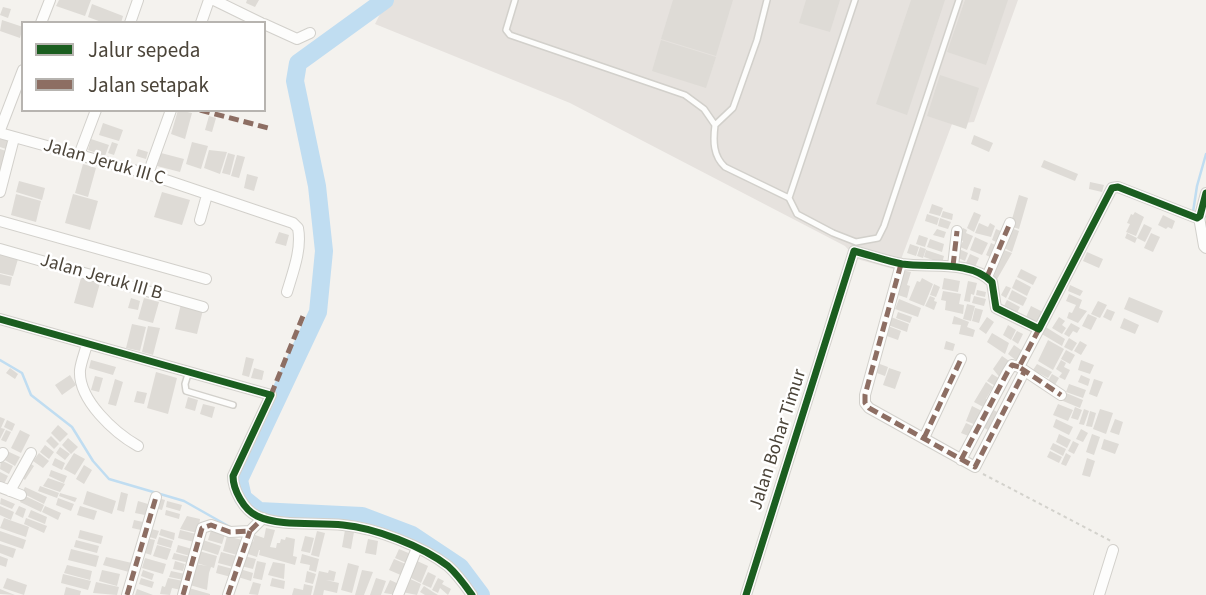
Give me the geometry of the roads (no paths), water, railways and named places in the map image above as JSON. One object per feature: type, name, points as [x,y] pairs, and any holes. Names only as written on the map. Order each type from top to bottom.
[{"type":"street","points":[[42,21],[50,0]]},
{"type":"street","points":[[131,21],[138,0]]},
{"type":"street","points":[[202,21],[212,0],[257,21]]},
{"type":"street","points":[[266,25],[297,39],[310,33]]},
{"type":"street","points":[[0,131],[21,76]]},
{"type":"street","points":[[79,155],[95,112]]},
{"type":"street","points":[[148,174],[170,112]]},
{"type":"street","name":"Jalan Jeruk III C","points":[[0,131],[15,138],[148,174],[289,222],[299,231],[287,292]]},
{"type":"street","points":[[0,192],[15,138]]},
{"type":"street","points":[[1039,329],[998,309],[993,284],[987,277],[953,266],[901,264],[864,400],[869,408],[974,467],[977,466],[1039,329],[1112,188],[1117,187],[1198,217]]},
{"type":"street","points":[[1206,193],[1205,206],[1198,217],[1206,247]]},
{"type":"street","points":[[200,220],[207,195]]},
{"type":"street","points":[[0,221],[206,279]]},
{"type":"street","points":[[987,277],[1010,223]]},
{"type":"street","points":[[953,266],[957,231]]},
{"type":"street","name":"Jalan Jeruk III B","points":[[0,249],[203,307]]},
{"type":"street","name":"Jalan Bohar Timur","points":[[746,595],[854,251],[901,264]]},
{"type":"street","points":[[0,319],[271,395],[233,476],[237,492],[258,516],[353,527],[383,534],[417,548],[451,569],[472,595]]},
{"type":"street","points":[[87,344],[80,371],[82,387],[107,424],[122,438],[138,446]]},
{"type":"street","points":[[924,438],[961,359]]},
{"type":"street","points":[[961,460],[1012,365],[1061,395]]},
{"type":"street","points":[[21,495],[5,489],[31,453]]},
{"type":"street","points":[[127,595],[156,497]]},
{"type":"street","points":[[228,595],[250,531],[258,516]]},
{"type":"street","points":[[183,595],[202,528],[211,525],[230,532],[250,531]]},
{"type":"street","points":[[398,595],[417,548]]},
{"type":"street","points":[[1098,595],[1113,550]]},
{"type":"lane","points":[[515,0],[506,30],[510,35],[685,94],[704,109],[715,125]]},
{"type":"lane","points":[[767,0],[757,40],[733,108],[715,125],[713,138],[717,160],[725,167],[789,198],[797,214],[856,242],[878,237],[884,226],[959,0]]},
{"type":"lane","points":[[789,198],[855,0]]},
{"type":"lane","points":[[189,371],[185,384],[187,391],[233,405]]},
{"type":"waterway","points":[[385,0],[298,63],[295,81],[317,186],[324,251],[318,312],[239,480],[243,498],[259,511],[362,516],[412,535],[460,567],[481,595]]},
{"type":"waterway","points":[[1193,212],[1206,154]]},
{"type":"waterway","points":[[0,360],[22,373],[31,395],[72,427],[93,461],[109,479],[184,501],[230,527]]}]
